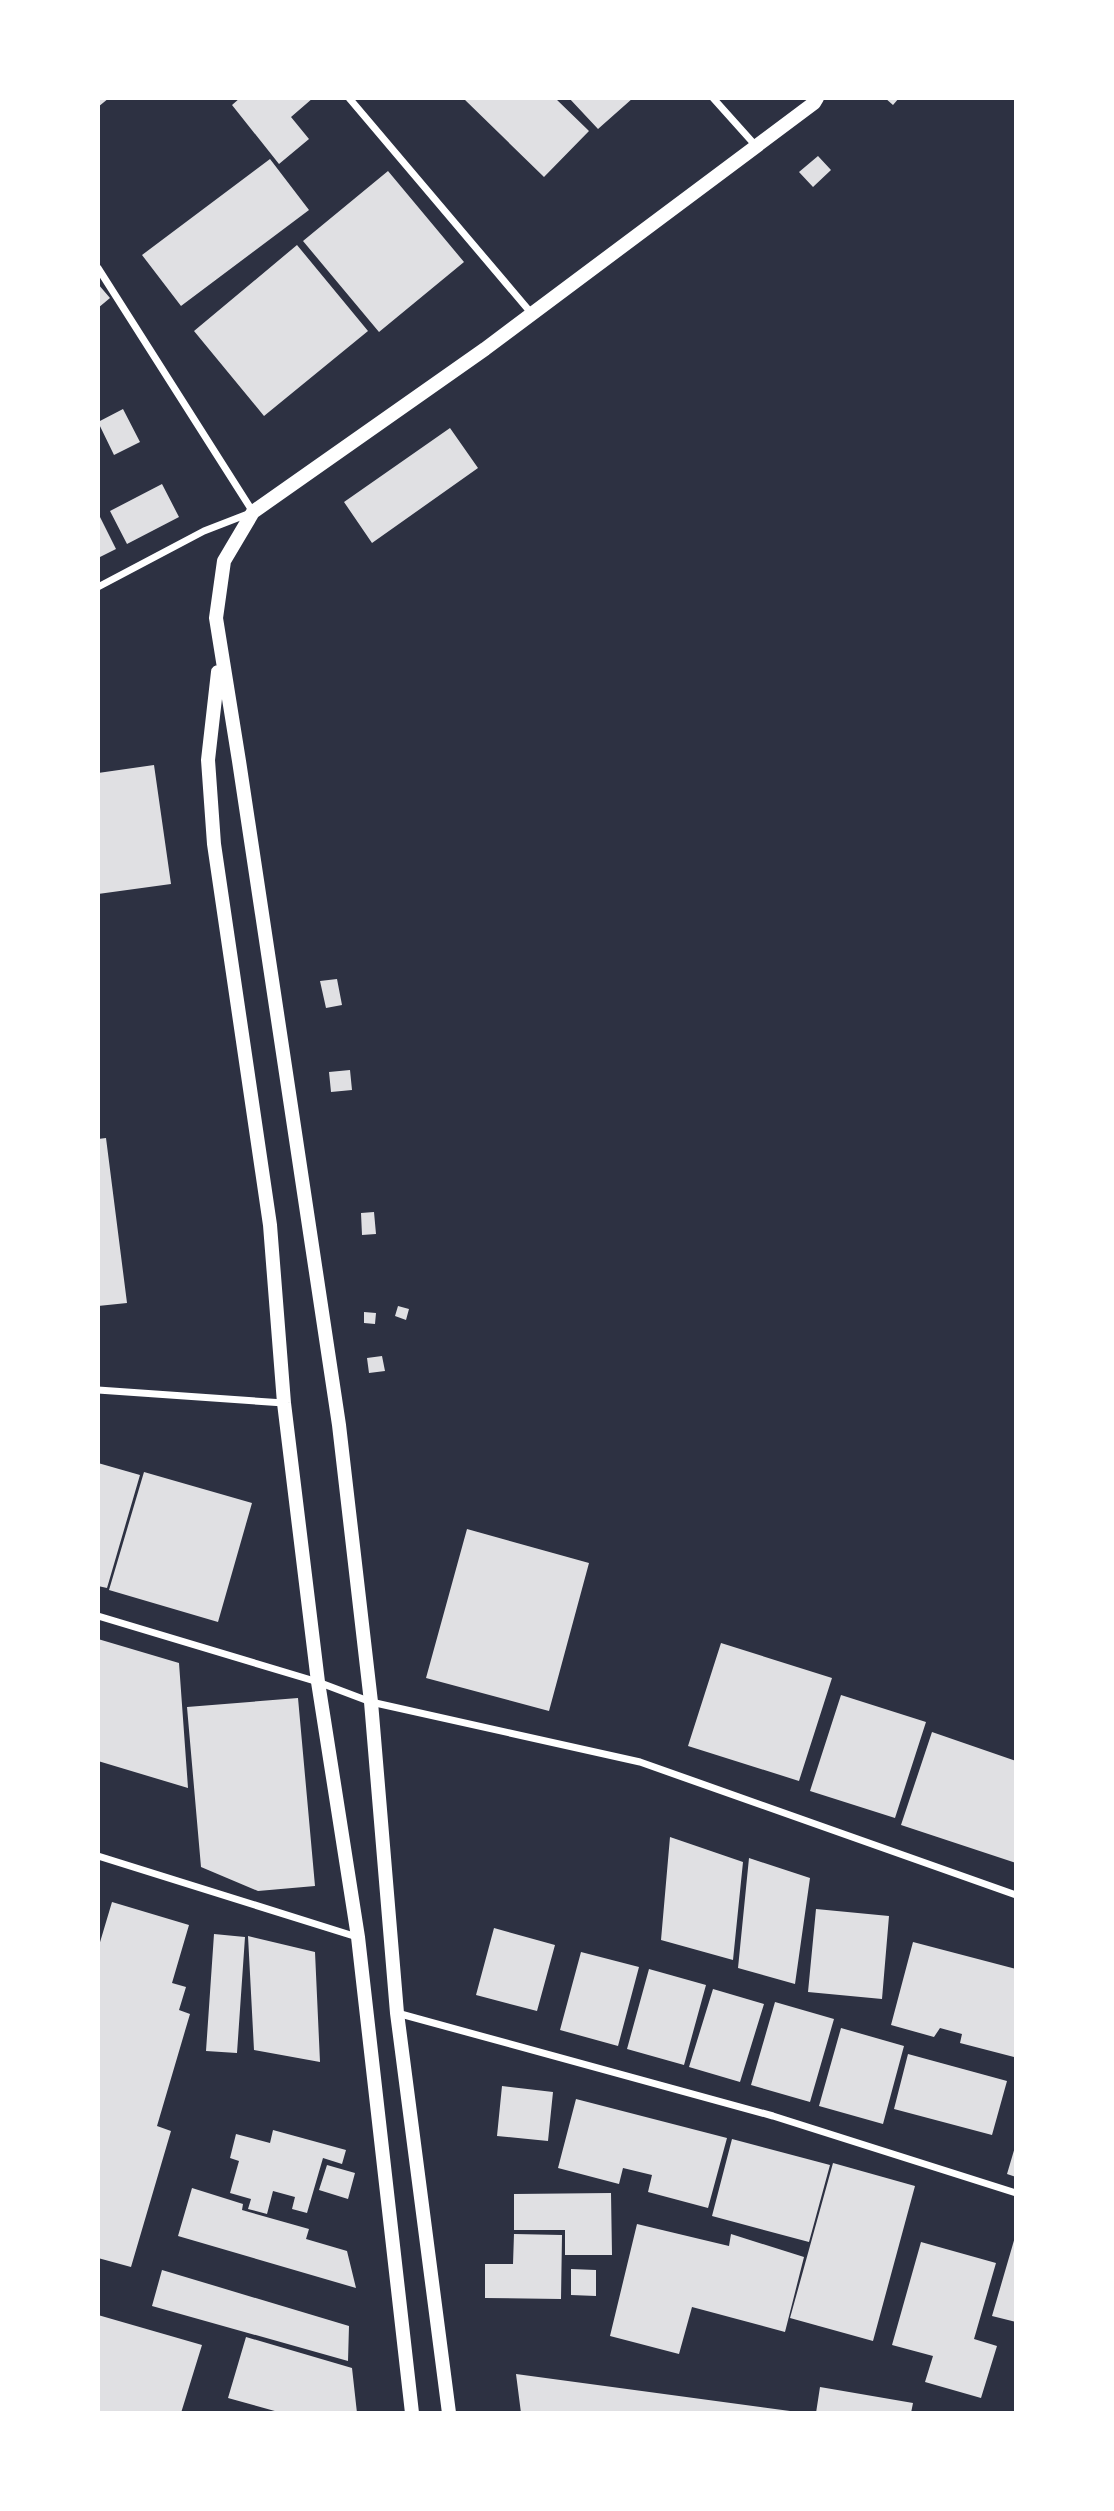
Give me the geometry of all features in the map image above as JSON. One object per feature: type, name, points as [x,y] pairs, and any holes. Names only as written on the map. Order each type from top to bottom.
[{"type":"main road","points":[[449,2413],[397,2013],[371,1702],[339,1425],[239,761],[220,653],[216,618],[224,561],[253,512],[532,314],[814,103],[817,98]]},
{"type":"main road","points":[[220,653],[208,760],[214,844],[270,1225],[284,1403],[318,1682],[358,1937],[412,2413]]},
{"type":"street","points":[[349,98],[532,314]]},
{"type":"street","points":[[713,98],[756,146]]},
{"type":"street","points":[[98,268],[253,512],[204,531],[98,587]]},
{"type":"street","points":[[98,1390],[284,1403]]},
{"type":"street","points":[[98,1616],[318,1682],[371,1702],[640,1762],[1016,1895]]},
{"type":"street","points":[[98,1856],[358,1937]]},
{"type":"street","points":[[397,2013],[773,2116],[1016,2193]]},
{"type":"building","points":[[98,98],[109,98],[98,107]]},
{"type":"building","points":[[240,98],[313,98],[291,117],[309,139],[279,164],[232,105]]},
{"type":"building","points":[[463,98],[555,98],[589,131],[544,177]]},
{"type":"building","points":[[569,98],[633,98],[598,129]]},
{"type":"building","points":[[885,98],[899,98],[893,105]]},
{"type":"building","points":[[818,156],[831,170],[813,187],[799,172]]},
{"type":"building","points":[[270,159],[309,210],[181,306],[142,255]]},
{"type":"building","points":[[388,171],[464,262],[379,332],[303,241]]},
{"type":"building","points":[[297,245],[368,331],[264,416],[194,331]]},
{"type":"building","points":[[98,284],[110,298],[98,308]]},
{"type":"building","points":[[123,409],[140,442],[114,455],[98,422]]},
{"type":"building","points":[[450,428],[478,468],[372,543],[344,502]]},
{"type":"building","points":[[162,484],[179,517],[127,544],[110,511]]},
{"type":"building","points":[[98,513],[116,549],[98,558]]},
{"type":"building","points":[[154,765],[171,884],[98,894],[98,773]]},
{"type":"building","points":[[337,979],[342,1005],[326,1008],[320,981]]},
{"type":"building","points":[[350,1070],[352,1090],[331,1092],[329,1072]]},
{"type":"building","points":[[106,1138],[127,1303],[98,1306],[98,1139]]},
{"type":"building","points":[[374,1212],[376,1234],[362,1235],[361,1213]]},
{"type":"building","points":[[398,1306],[409,1309],[406,1320],[395,1316]]},
{"type":"building","points":[[364,1312],[376,1313],[375,1324],[364,1323]]},
{"type":"building","points":[[382,1356],[385,1371],[369,1373],[367,1358]]},
{"type":"building","points":[[98,1463],[140,1475],[107,1588],[98,1586]]},
{"type":"building","points":[[144,1472],[252,1503],[218,1622],[109,1590]]},
{"type":"building","points":[[467,1529],[589,1563],[549,1711],[426,1678]]},
{"type":"building","points":[[98,1639],[179,1663],[188,1788],[98,1761]]},
{"type":"building","points":[[721,1643],[832,1678],[799,1781],[688,1746]]},
{"type":"building","points":[[841,1695],[926,1722],[895,1818],[810,1791]]},
{"type":"building","points":[[298,1698],[315,1886],[258,1891],[201,1867],[187,1707]]},
{"type":"building","points":[[932,1732],[1016,1761],[1016,1863],[901,1825]]},
{"type":"building","points":[[670,1837],[743,1862],[733,1960],[661,1940]]},
{"type":"building","points":[[749,1858],[810,1878],[795,1984],[738,1968]]},
{"type":"building","points":[[112,1902],[189,1925],[172,1983],[186,1987],[179,2010],[190,2014],[157,2126],[171,2131],[131,2267],[98,2258],[98,1949]]},
{"type":"building","points":[[816,1909],[889,1916],[882,1999],[808,1992]]},
{"type":"building","points":[[494,1928],[555,1945],[537,2011],[476,1995]]},
{"type":"building","points":[[214,1934],[245,1937],[237,2053],[206,2051]]},
{"type":"building","points":[[248,1936],[315,1952],[320,2062],[254,2050]]},
{"type":"building","points":[[913,1942],[1016,1969],[1014,2057],[960,2043],[962,2034],[940,2028],[934,2037],[891,2025]]},
{"type":"building","points":[[581,1952],[639,1967],[618,2046],[560,2030]]},
{"type":"building","points":[[649,1969],[706,1985],[684,2065],[627,2049]]},
{"type":"building","points":[[713,1989],[764,2004],[740,2082],[689,2067]]},
{"type":"building","points":[[775,2002],[834,2019],[810,2102],[751,2085]]},
{"type":"building","points":[[841,2028],[904,2046],[883,2124],[819,2106]]},
{"type":"building","points":[[908,2054],[1007,2081],[992,2135],[894,2109]]},
{"type":"building","points":[[502,2086],[553,2092],[548,2141],[497,2136]]},
{"type":"building","points":[[576,2099],[727,2138],[708,2208],[648,2192],[652,2175],[623,2168],[619,2184],[558,2168]]},
{"type":"building","points":[[273,2130],[346,2150],[342,2164],[323,2158],[307,2213],[292,2209],[295,2197],[273,2191],[267,2214],[248,2209],[251,2199],[230,2193],[239,2161],[230,2158],[236,2134],[270,2143]]},
{"type":"building","points":[[732,2139],[830,2165],[809,2242],[712,2216]]},
{"type":"building","points":[[1016,2147],[1016,2177],[1007,2174]]},
{"type":"building","points":[[833,2163],[915,2186],[873,2341],[790,2318]]},
{"type":"building","points":[[327,2165],[355,2173],[348,2199],[319,2190]]},
{"type":"building","points":[[192,2188],[243,2204],[242,2210],[309,2229],[306,2239],[347,2251],[356,2288],[178,2236]]},
{"type":"building","points":[[611,2193],[612,2255],[565,2255],[565,2230],[514,2230],[514,2194]]},
{"type":"building","points":[[637,2224],[729,2246],[731,2234],[804,2257],[785,2332],[692,2307],[679,2354],[610,2336]]},
{"type":"building","points":[[514,2234],[562,2235],[561,2299],[485,2298],[485,2264],[513,2264]]},
{"type":"building","points":[[1016,2237],[1016,2322],[992,2316]]},
{"type":"building","points":[[921,2242],[996,2263],[974,2339],[997,2346],[981,2398],[925,2382],[933,2356],[892,2345]]},
{"type":"building","points":[[571,2269],[596,2270],[596,2296],[571,2295]]},
{"type":"building","points":[[162,2270],[349,2326],[348,2361],[152,2306]]},
{"type":"building","points":[[98,2315],[202,2345],[181,2413],[98,2413]]},
{"type":"building","points":[[246,2337],[352,2368],[357,2413],[282,2413],[228,2398]]},
{"type":"building","points":[[516,2374],[790,2411],[521,2413]]},
{"type":"building","points":[[820,2387],[913,2403],[911,2413],[816,2413]]}]
